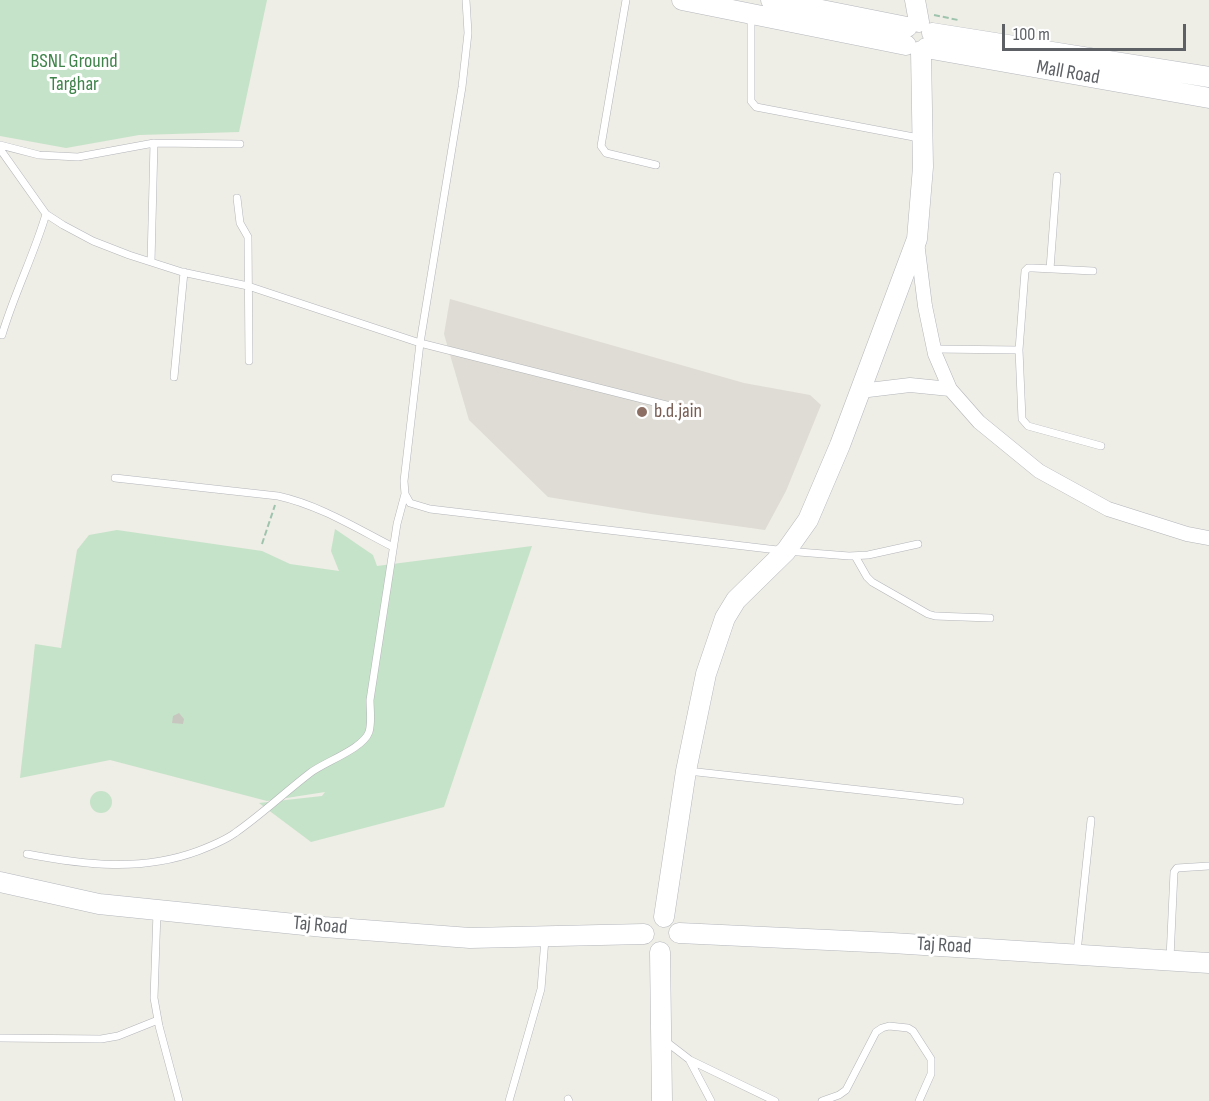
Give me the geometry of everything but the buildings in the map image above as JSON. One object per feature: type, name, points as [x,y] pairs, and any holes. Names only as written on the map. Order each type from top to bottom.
[{"type":"main road","name":"Mall Road","points":[[682,0],[752,14],[1209,77]]},
{"type":"main road","name":"Mall Road","points":[[771,0],[919,38],[1209,98]]},
{"type":"main road","points":[[663,917],[686,771],[706,674],[725,618],[736,600],[786,551],[808,520],[840,445],[917,239],[923,139],[919,38],[915,0]]},
{"type":"main road","name":"Taj Road","points":[[0,882],[99,904],[324,927],[459,937],[644,934]]},
{"type":"main road","points":[[663,917],[672,921],[679,933],[679,938],[674,947],[660,952],[650,948],[644,939],[644,934],[648,923],[663,917]]},
{"type":"main road","name":"Taj Road","points":[[679,933],[1209,963]]},
{"type":"main road","points":[[660,952],[662,1101]]},
{"type":"street","points":[[917,239],[925,306],[934,349],[950,388],[979,422],[1039,471],[1108,509],[1187,534],[1209,538]]},
{"type":"street","points":[[860,391],[890,386],[950,388]]},
{"type":"lane","points":[[27,854],[99,865],[149,864],[188,855],[234,834],[312,772],[361,742],[369,732],[370,700],[393,547],[405,494],[404,481],[420,343],[462,87],[468,33],[466,0]]},
{"type":"lane","points":[[626,0],[601,146],[606,153],[656,165]]},
{"type":"lane","points":[[752,14],[751,101],[756,107],[923,139]]},
{"type":"lane","points":[[0,147],[39,155],[78,157],[154,143],[240,144]]},
{"type":"lane","points":[[151,262],[154,143]]},
{"type":"lane","points":[[0,147],[46,214],[93,241],[184,272],[248,285],[420,343],[690,411]]},
{"type":"lane","points":[[1050,269],[1057,176]]},
{"type":"lane","points":[[237,198],[240,223],[248,237],[249,361]]},
{"type":"lane","points":[[2,335],[46,214]]},
{"type":"lane","points":[[1093,271],[1028,268],[1025,271],[1019,350],[1022,419],[1028,426],[1101,446]]},
{"type":"lane","points":[[174,377],[184,272]]},
{"type":"lane","points":[[934,349],[1019,350]]},
{"type":"lane","points":[[115,478],[278,496],[295,500],[316,508],[393,547]]},
{"type":"lane","points":[[405,494],[412,505],[430,509],[786,551],[855,556],[918,544]]},
{"type":"lane","points":[[855,556],[872,582],[928,614],[990,618]]},
{"type":"lane","points":[[686,771],[960,801]]},
{"type":"lane","points":[[1077,954],[1091,820]]},
{"type":"lane","points":[[1170,960],[1174,872],[1177,868],[1209,866]]},
{"type":"lane","points":[[158,910],[153,981],[158,1020],[179,1101]]},
{"type":"lane","points":[[509,1101],[541,989],[545,936]]},
{"type":"lane","points":[[0,1038],[100,1039],[118,1036],[158,1020]]},
{"type":"lane","points":[[822,1101],[846,1090],[876,1032],[889,1026],[908,1028],[913,1031],[931,1059],[931,1074],[919,1101]]},
{"type":"lane","points":[[662,1039],[690,1060],[775,1101]]},
{"type":"lane","points":[[690,1060],[711,1101]]},
{"type":"path","points":[[262,544],[278,496]]},
{"type":"shaded area","name":"b.d.jain","points":[[450,299],[744,383],[810,395],[821,405],[786,491],[765,530],[548,497],[469,420],[444,334]]},
{"type":"green space","name":"BSNL Ground Targhar","points":[[0,0],[267,0],[239,132],[139,135],[66,148],[0,136]]},
{"type":"green space","points":[[335,529],[373,555],[377,566],[532,546],[444,807],[311,842],[259,803],[322,796],[325,792],[267,801],[110,760],[20,778],[35,644],[61,648],[77,550],[89,535],[117,530],[262,551],[290,564],[339,571],[331,551]]},
{"type":"green space","points":[[101,791],[109,794],[112,802],[109,810],[101,813],[93,810],[90,802],[93,794]]},
{"type":"place","name":"b.d.jain","points":[[642,412]]}]
